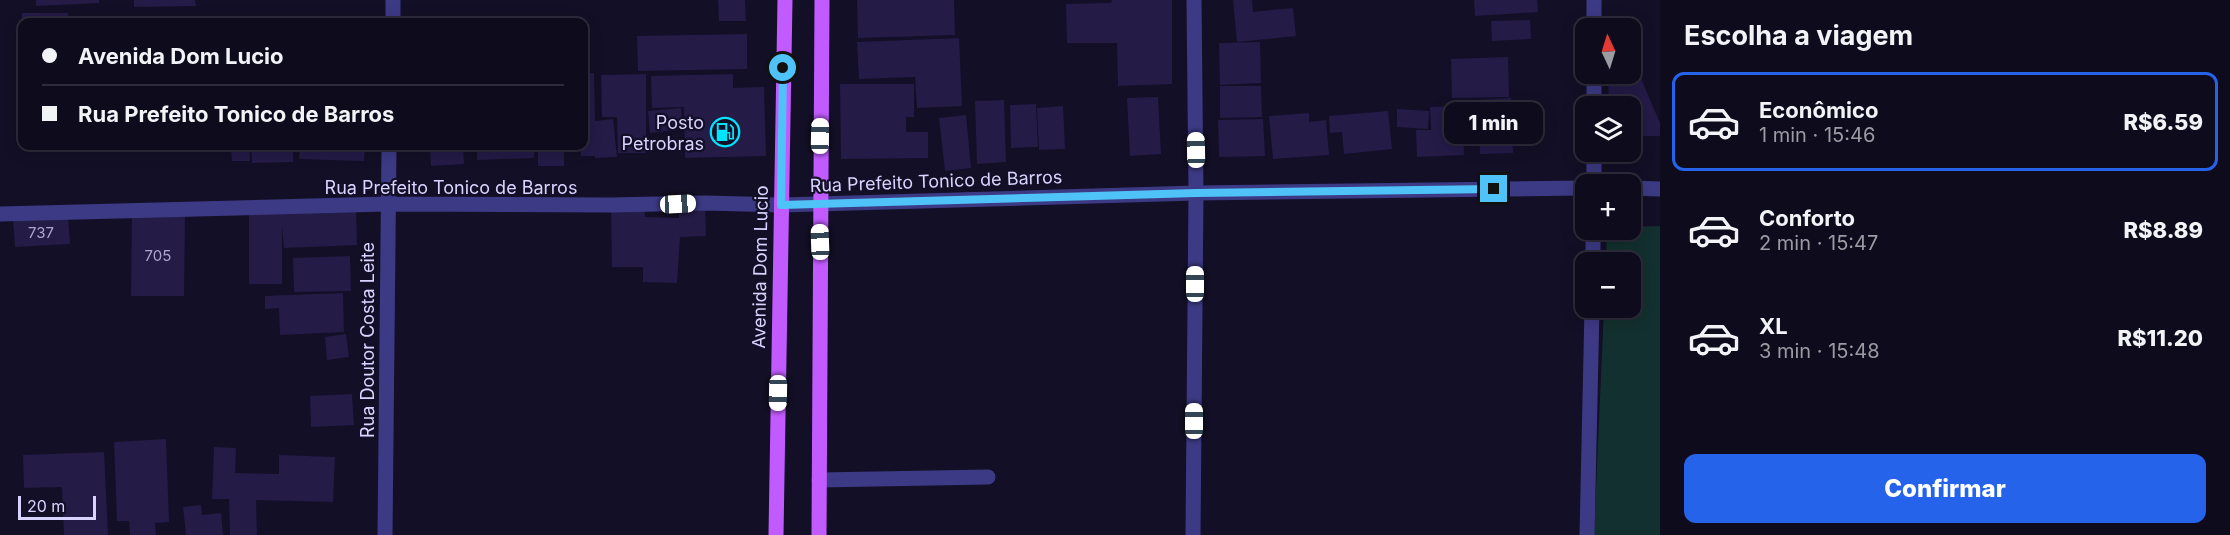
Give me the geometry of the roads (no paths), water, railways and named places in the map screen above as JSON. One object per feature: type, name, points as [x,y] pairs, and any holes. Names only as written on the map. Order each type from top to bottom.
[{"type":"main road","name":"Avenida Dom Lucio","points":[[776,535],[785,0]]},
{"type":"main road","points":[[819,535],[822,280],[819,204],[822,0]]},
{"type":"street","points":[[393,0],[393,18]]},
{"type":"street","points":[[1193,535],[1196,193],[1194,0]]},
{"type":"street","points":[[1594,0],[1594,18]]},
{"type":"street","name":"Rua Doutor Costa Leite","points":[[386,535],[389,150]]},
{"type":"street","name":"Rua Prefeito Tonico de Barros","points":[[0,214],[387,204],[705,203],[781,205],[1196,193],[1575,188]]},
{"type":"street","points":[[1641,188],[1660,189]]},
{"type":"street","points":[[1587,535],[1592,318]]},
{"type":"street","points":[[819,480],[988,477]]},
{"type":"place","name":"Posto Petrobras","points":[[725,132]]}]
